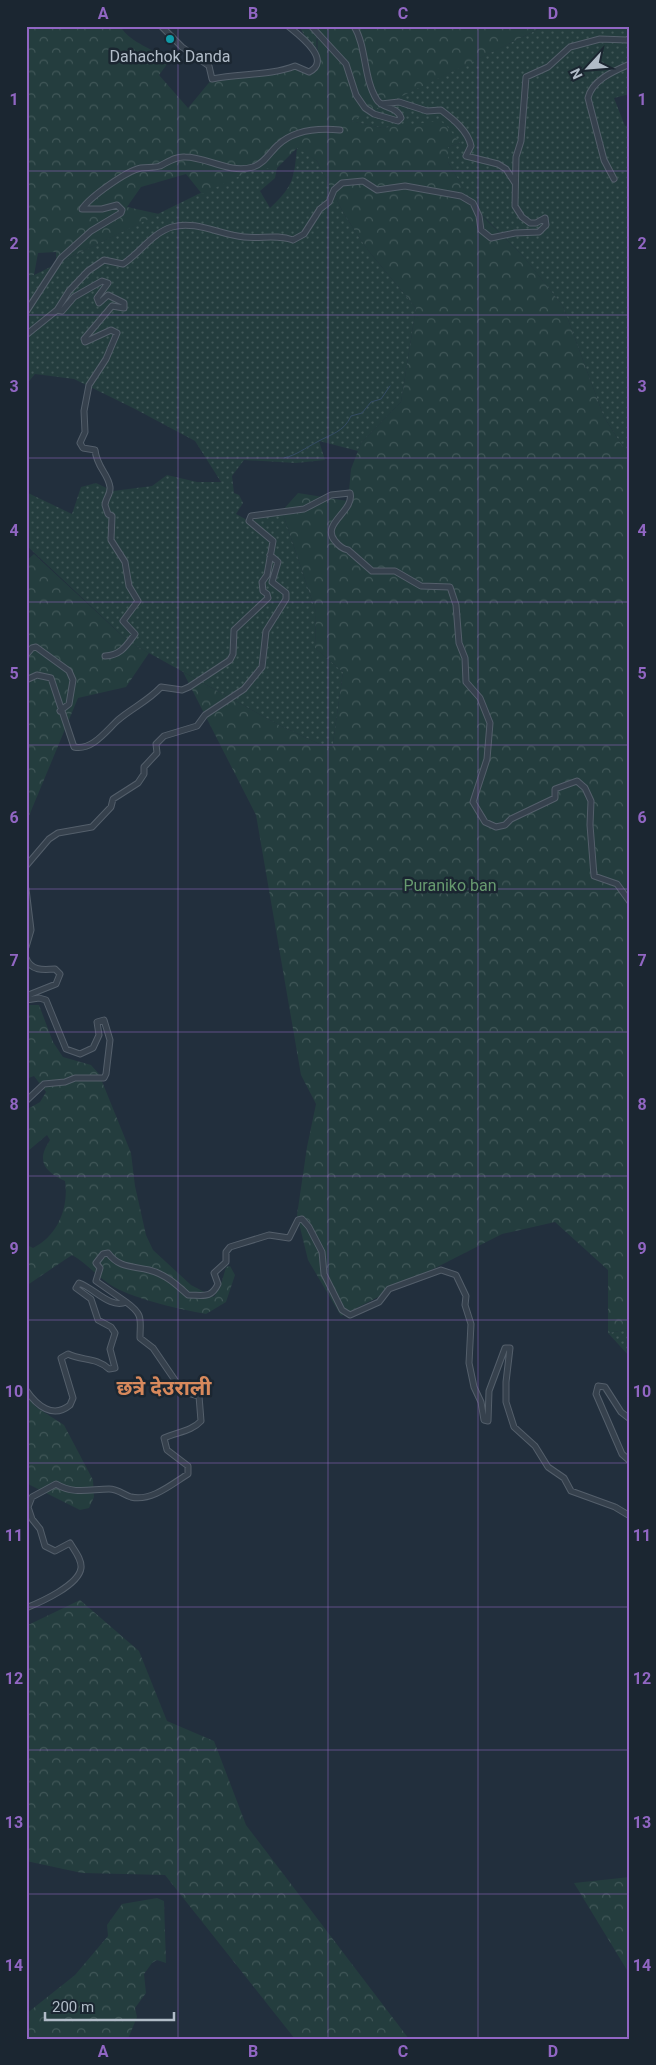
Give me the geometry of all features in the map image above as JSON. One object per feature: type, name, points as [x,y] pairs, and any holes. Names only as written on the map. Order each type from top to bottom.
[{"type":"street","points":[[161,26],[182,47],[209,66],[212,79],[259,72],[281,71],[295,66],[309,72],[313,70],[317,65],[314,49],[288,26]]},
{"type":"street","points":[[311,26],[346,64],[356,95],[366,108],[392,121],[399,120],[400,115],[395,110],[380,104],[370,84],[360,37],[354,26]]},
{"type":"street","points":[[26,335],[57,310],[69,291],[88,271],[104,260],[123,264],[151,239],[171,227],[189,224],[242,237],[261,238],[279,235],[293,240],[300,238],[320,209],[330,202],[334,190],[342,183],[363,181],[378,190],[405,186],[461,196],[472,203],[479,216],[481,230],[491,238],[515,233],[539,232],[548,222],[545,218],[536,223],[530,223],[522,217],[514,206],[517,176],[516,157],[522,141],[526,77],[548,67],[570,47],[581,45],[589,40],[627,40],[630,38]]},
{"type":"street","points":[[614,179],[604,160],[588,98],[591,88],[610,73],[630,64]]},
{"type":"street","points":[[380,104],[399,102],[427,111],[441,110],[461,127],[468,138],[471,146],[466,156],[498,164],[506,169],[515,183]]},
{"type":"street","points":[[26,312],[61,258],[91,231],[121,213],[122,210],[117,205],[102,209],[82,209],[114,182],[139,168],[158,166],[174,158],[185,156],[224,166],[252,167],[260,164],[280,143],[297,134],[318,128],[340,130]]},
{"type":"street","points":[[57,310],[62,311],[74,297],[102,281],[108,283],[97,298],[99,303],[108,295],[124,303],[124,308],[112,306],[84,339],[85,342],[111,330],[117,333],[106,359],[89,384],[84,411],[85,432],[80,443],[83,448],[95,450],[99,467],[108,482],[109,494],[104,506],[108,514],[112,516],[111,540],[125,562],[129,586],[138,601],[123,621],[135,634],[122,651],[115,656],[106,656]]},
{"type":"street","points":[[26,680],[37,675],[51,678],[60,711],[74,747],[81,748],[104,736],[118,720],[151,698],[161,687],[182,690],[189,688],[230,660],[233,654],[234,630],[238,624],[268,598],[262,586],[267,575],[273,541],[249,521],[251,516],[304,509],[331,495],[350,493],[351,498],[348,507],[334,524],[331,532],[333,539],[343,549],[348,550],[372,571],[395,572],[420,586],[450,587],[456,605],[459,643],[465,658],[466,682],[480,698],[490,723],[487,760],[473,802],[485,822],[496,827],[506,825],[511,819],[555,798],[555,789],[577,781],[585,788],[591,801],[590,825],[594,876],[617,884],[630,902]]},
{"type":"street","points":[[26,866],[49,839],[58,833],[92,827],[111,807],[113,800],[138,783],[144,774],[144,767],[156,753],[156,744],[164,736],[197,726],[205,715],[244,689],[262,667],[266,631],[286,599],[286,593],[272,582],[278,562],[270,555]]},
{"type":"street","points":[[26,655],[32,648],[36,647],[69,671],[73,680],[70,704],[60,711]]},
{"type":"street","points":[[26,889],[31,930],[26,947]]},
{"type":"street","points":[[26,958],[28,963],[36,969],[55,969],[60,974],[56,984],[26,996]]},
{"type":"street","points":[[26,1000],[39,998],[46,1000],[66,1049],[80,1054],[93,1048],[99,1035],[97,1022],[104,1020],[110,1040],[104,1078],[75,1078],[65,1082],[44,1084],[26,1102]]},
{"type":"street","points":[[26,1608],[68,1586],[75,1580],[81,1569],[80,1561],[70,1543],[55,1550],[45,1546],[40,1529],[28,1512],[28,1506],[32,1498],[56,1484],[64,1489],[73,1490],[116,1490],[133,1498],[156,1494],[188,1474],[188,1466],[167,1450],[164,1438],[178,1431],[195,1428],[201,1421],[199,1396],[184,1392],[153,1348],[142,1340],[140,1335],[142,1321],[134,1308],[96,1282],[100,1268],[96,1263],[103,1254],[108,1253],[114,1262],[131,1269],[149,1270],[170,1278],[188,1295],[209,1295],[214,1292],[218,1284],[214,1273],[226,1262],[226,1252],[230,1247],[269,1236],[289,1238],[298,1220],[302,1219],[309,1227],[322,1252],[324,1274],[342,1310],[350,1315],[379,1302],[389,1289],[441,1270],[456,1276],[466,1296],[465,1305],[470,1324],[469,1363],[474,1387],[481,1402],[484,1420],[488,1421],[489,1391],[496,1369],[505,1348],[510,1348],[506,1402],[514,1428],[535,1446],[548,1467],[564,1478],[571,1491],[615,1507],[630,1516]]},
{"type":"street","points":[[26,1390],[40,1406],[49,1411],[59,1412],[70,1405],[72,1398],[61,1358],[68,1354],[77,1359],[96,1360],[109,1369],[115,1368],[110,1349],[115,1333],[114,1329],[98,1320],[92,1299],[78,1291],[76,1285],[79,1283],[86,1285],[113,1303],[120,1305],[126,1302]]},
{"type":"street","points":[[630,1419],[621,1412],[608,1390],[602,1385],[598,1386],[596,1394],[622,1454],[630,1461]]},
{"type":"green space","name":"Puraniko ban","points":[[26,26],[120,26],[131,38],[162,57],[168,63],[159,75],[188,108],[212,79],[295,66],[309,72],[317,65],[318,26],[348,26],[351,29],[352,26],[545,26],[351,121],[382,128],[440,121],[446,125],[460,143],[448,147],[448,162],[477,211],[523,256],[563,306],[604,417],[630,458],[630,1329],[608,1333],[608,1270],[555,1222],[502,1234],[341,1316],[308,1260],[297,1215],[307,1147],[316,1104],[301,1075],[256,815],[183,672],[279,725],[332,750],[343,672],[315,648],[316,612],[282,511],[298,493],[348,501],[351,469],[361,443],[401,402],[416,308],[367,249],[344,214],[317,161],[297,148],[277,168],[254,169],[202,194],[186,174],[141,187],[127,207],[159,214],[56,264],[56,252],[38,253],[34,275],[26,279]]},
{"type":"green space","points":[[299,26],[317,26],[316,55]]},
{"type":"green space","points":[[545,26],[630,26],[630,94],[614,98],[625,126],[630,125],[630,458],[604,417],[563,306],[523,256],[475,208],[448,162],[448,147],[460,143],[400,127],[382,128],[350,121]]},
{"type":"green space","points":[[297,147],[317,161],[344,214],[367,249],[416,308],[401,402],[361,443],[358,451],[319,441],[325,460],[296,463],[244,460],[232,476],[234,493],[239,495],[243,503],[236,514],[249,521],[282,511],[316,612],[315,648],[343,672],[332,750],[279,725],[129,642],[26,545],[26,492],[72,514],[81,487],[96,483],[113,491],[152,486],[167,475],[197,482],[221,482],[195,441],[135,409],[74,379],[35,374],[26,385],[26,279],[253,167],[277,168],[275,178],[260,191],[270,208],[284,194],[291,181],[295,167]]},
{"type":"green space","points":[[34,554],[129,642],[149,653],[126,687],[78,698],[26,823],[26,561]]},
{"type":"green space","points":[[26,1005],[39,1005],[53,1042],[63,1057],[91,1065],[99,1074],[131,1153],[135,1186],[146,1235],[153,1250],[191,1285],[214,1297],[226,1267],[230,1266],[235,1275],[226,1302],[206,1314],[147,1300],[114,1287],[72,1255],[26,1286],[26,1221],[29,1246],[33,1248],[49,1236],[60,1220],[66,1191],[65,1181],[52,1173],[44,1165],[43,1154],[50,1140],[47,1135],[28,1151],[26,1149],[26,1110],[40,1102],[46,1092],[34,1076],[26,1079]]},
{"type":"green space","points":[[630,1329],[630,1357],[608,1333]]},
{"type":"green space","points":[[26,1394],[36,1407],[64,1425],[93,1480],[94,1497],[89,1508],[80,1510],[26,1483]]},
{"type":"green space","points":[[80,1600],[139,1651],[167,1721],[214,1741],[246,1825],[409,2039],[295,2039],[165,1875],[82,1873],[26,1861],[26,1626]]},
{"type":"green space","points":[[630,1877],[630,1975],[574,1883]]},
{"type":"green space","points":[[157,1898],[164,1901],[166,1963],[157,1960],[152,1963],[144,1974],[146,1993],[135,2008],[137,2017],[128,2039],[26,2039],[26,2014],[75,1975],[108,1936],[107,1925],[122,1904]]},
{"type":"waterway","points":[[284,458],[337,432],[345,426],[351,416],[362,413],[371,402],[381,399],[390,386]]},
{"type":"place","name":"Dahachok Danda","points":[[170,39]]},
{"type":"district","name":"छत्रे देउराली","points":[[164,1388]]}]
